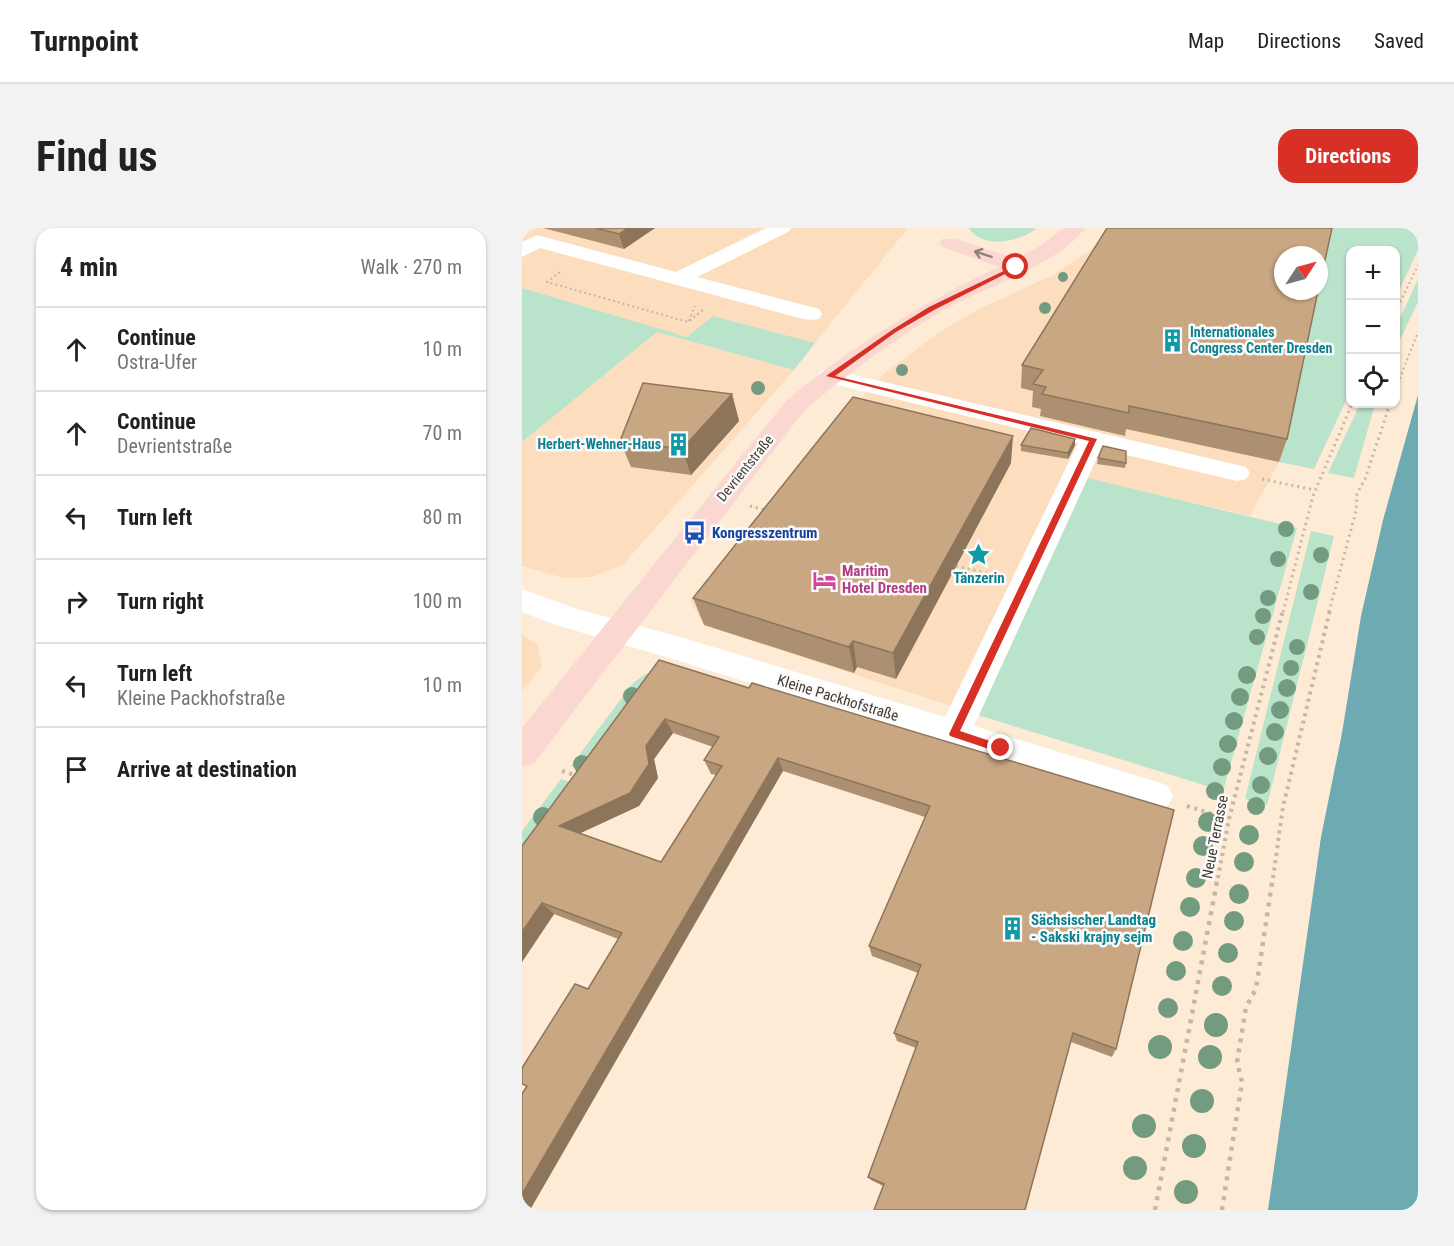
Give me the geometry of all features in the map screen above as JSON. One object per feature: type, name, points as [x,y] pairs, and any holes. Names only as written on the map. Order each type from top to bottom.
[{"type":"main road","name":"Devrientstraße","points":[[522,753],[795,406],[829,376],[894,331],[1056,245],[1075,228]]},
{"type":"main road","points":[[946,235],[1016,267]]},
{"type":"main road","points":[[946,235],[964,268],[985,282]]},
{"type":"street","points":[[678,279],[781,228]]},
{"type":"street","points":[[522,251],[537,241],[811,314]]},
{"type":"street","points":[[829,376],[1237,473]]},
{"type":"street","points":[[954,734],[1093,439]]},
{"type":"street","name":"Kleine Packhofstraße","points":[[522,600],[616,632],[680,648],[1155,796]]},
{"type":"path","points":[[1400,301],[1418,265]]},
{"type":"path","points":[[551,270],[561,272],[547,282],[688,322],[704,309],[712,311]]},
{"type":"path","points":[[1400,376],[1418,332]]},
{"type":"path","name":"Neue Terrasse","points":[[1155,1210],[1229,819],[1315,490],[1350,408]]},
{"type":"path","points":[[1222,1210],[1242,1082],[1237,1062],[1246,1007],[1256,989],[1284,807],[1342,558],[1356,511],[1354,504],[1360,485],[1365,479],[1389,408]]},
{"type":"path","points":[[1237,473],[1315,490]]},
{"type":"path","points":[[751,507],[771,512]]},
{"type":"path","points":[[956,566],[988,573]]},
{"type":"path","points":[[562,771],[581,777]]},
{"type":"path","points":[[1155,796],[1229,819]]},
{"type":"shaded area","points":[[522,228],[908,228],[815,343],[713,316],[687,338],[522,289]]},
{"type":"shaded area","points":[[1111,228],[1274,249],[1274,300],[1282,300],[1279,462],[1250,516],[1088,478],[978,715],[704,625],[690,601],[823,432],[856,425],[863,396],[887,371],[938,333],[979,309],[1053,275],[1090,250]]},
{"type":"shaded area","points":[[657,332],[794,370],[623,565],[592,577],[564,578],[522,566],[522,442]]},
{"type":"shaded area","points":[[522,634],[538,645],[542,667],[522,691]]},
{"type":"green space","points":[[969,228],[1036,229],[1029,234],[1001,242],[983,239]]},
{"type":"green space","points":[[1329,228],[1418,228],[1418,250],[1400,288],[1400,246],[1346,246],[1346,401],[1314,469],[1279,462],[1313,300],[1328,300],[1328,246],[1325,246]]},
{"type":"green space","points":[[1418,279],[1418,302],[1400,340],[1400,318]]},
{"type":"green space","points":[[522,288],[687,337],[713,316],[815,343],[794,370],[657,332],[522,442]]},
{"type":"green space","points":[[1358,408],[1374,408],[1354,478],[1328,473]]},
{"type":"green space","points":[[1088,478],[1297,528],[1223,791],[978,715]]},
{"type":"green space","points":[[1311,531],[1334,536],[1267,805],[1245,799]]},
{"type":"green space","points":[[654,672],[596,773],[571,766],[632,684],[645,674]]},
{"type":"green space","points":[[561,779],[586,787],[522,875],[522,831]]},
{"type":"water","points":[[1418,395],[1418,1210],[1268,1210],[1321,837],[1342,733],[1361,616],[1383,520]]},
{"type":"building","points":[[596,228],[628,228],[619,234]]},
{"type":"building","name":"Internationales Congress Center Dresden","points":[[1107,228],[1332,228],[1328,246],[1274,246],[1274,300],[1316,300],[1287,439],[1129,406],[1129,413],[1042,394],[1046,387],[1033,384],[1043,370],[1022,365]]},
{"type":"building","points":[[643,383],[732,394],[682,449],[620,441]]},
{"type":"building","name":"Maritim Hotel Dresden","points":[[853,397],[1013,436],[893,653],[853,641],[849,647],[693,598]]},
{"type":"building","points":[[1031,428],[1075,439],[1068,453],[1021,445]]},
{"type":"building","points":[[1103,446],[1126,451],[1126,463],[1098,458]]},
{"type":"building","name":"Sächsischer Landtag - Sakski krajny sejm","points":[[659,660],[749,688],[752,683],[1174,810],[1116,1049],[1073,1033],[1025,1210],[874,1210],[884,1184],[868,1177],[918,1042],[894,1033],[921,965],[869,946],[930,806],[778,758],[522,1194],[522,1094],[527,1086],[522,1084],[522,1068],[575,984],[588,989],[622,933],[542,903],[522,932],[522,846]],"holes":[[[665,719],[719,737],[704,760],[722,766],[661,862],[559,826],[630,793],[649,764],[646,746]]]},
{"type":"place","name":"Internationales Congress Center Dresden","points":[[1172,340]]},
{"type":"place","name":"Herbert-Wehner-Haus","points":[[679,444]]},
{"type":"place","name":"Kongresszentrum","points":[[694,533]]},
{"type":"place","name":"Tänzerin","points":[[979,554]]},
{"type":"place","name":"Maritim Hotel Dresden","points":[[824,580]]},
{"type":"place","name":"Sächsischer Landtag - Sakski krajny sejm","points":[[1013,929]]},
{"type":"route","points":[[1001,748],[954,734],[1093,439],[862,386],[829,376],[894,331],[963,292],[1016,267]]}]
